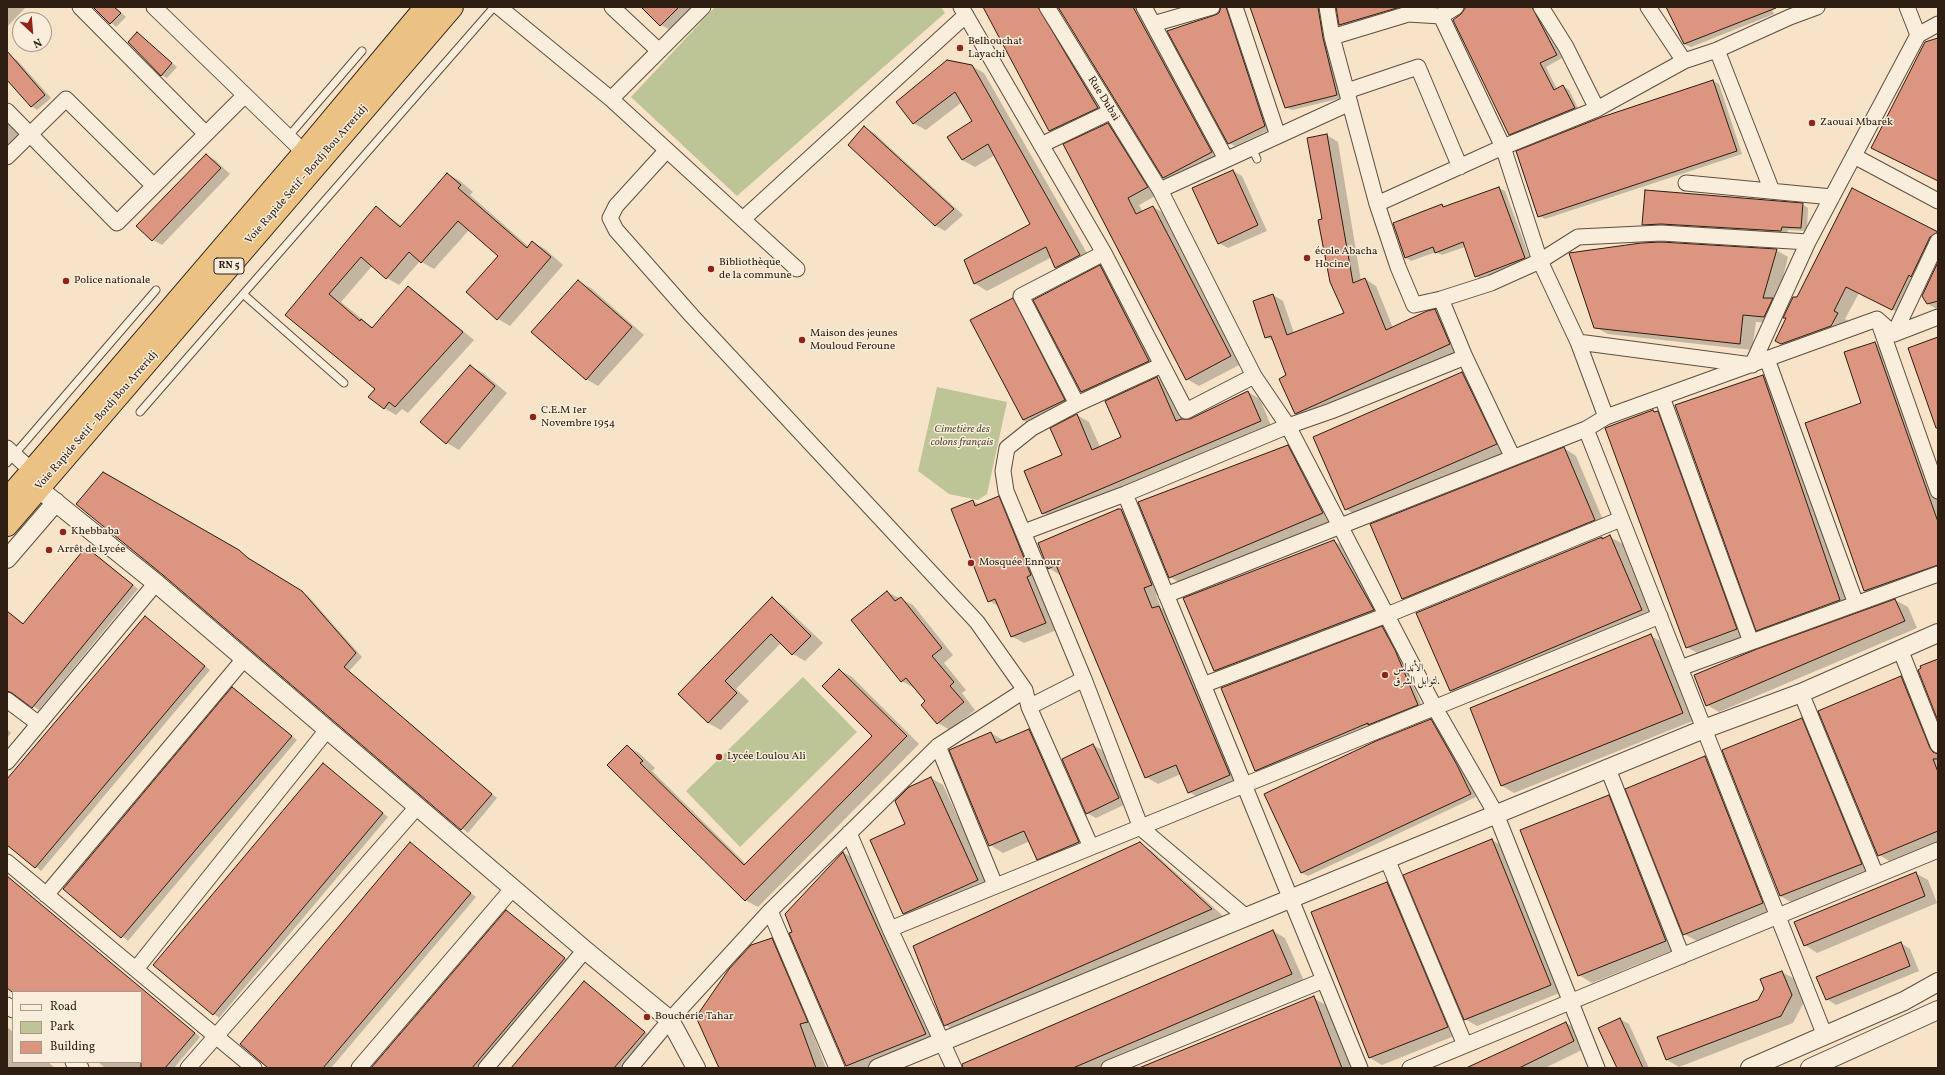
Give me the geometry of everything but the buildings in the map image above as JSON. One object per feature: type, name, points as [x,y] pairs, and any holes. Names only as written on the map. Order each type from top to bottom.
[{"type":"highway","name":"Voie Rapide Setif - Bordj Bou Arreridj","points":[[7,525],[42,487],[310,158],[426,7]]},
{"type":"highway","name":"Voie Rapide Setif - Bordj Bou Arreridj","points":[[310,158],[452,7]]},
{"type":"highway","name":"Voie Rapide Setif - Bordj Bou Arreridj","points":[[7,500],[42,487]]},
{"type":"street","points":[[80,7],[206,134]]},
{"type":"street","points":[[499,7],[611,99],[797,269]]},
{"type":"street","points":[[612,7],[658,50]]},
{"type":"street","points":[[611,99],[658,50],[703,7]]},
{"type":"street","name":"Rue Dubai","points":[[1047,7],[1110,112],[1160,190],[1254,376],[1288,426],[1435,708],[1496,814],[1597,1068]]},
{"type":"street","points":[[1144,7],[1226,160]]},
{"type":"street","points":[[1153,24],[1212,7]]},
{"type":"street","points":[[1235,7],[1278,136]]},
{"type":"street","points":[[1327,7],[1332,37],[1377,204],[1398,267],[1414,305],[1441,299],[1491,283],[1540,261],[1578,237],[1661,233],[1808,242]]},
{"type":"street","points":[[1332,37],[1408,14],[1441,16],[1456,7]]},
{"type":"street","points":[[1541,7],[1566,47],[1597,109]]},
{"type":"street","points":[[1377,204],[1503,147],[1597,109],[1684,61],[1717,50],[1788,12],[1817,7]]},
{"type":"street","points":[[1907,7],[1918,35]]},
{"type":"street","points":[[157,8],[310,158]]},
{"type":"street","points":[[1648,8],[1684,61]]},
{"type":"street","points":[[743,219],[964,11],[1104,253],[1186,411],[1254,376]]},
{"type":"street","points":[[1441,16],[1503,147],[1540,261],[1578,342],[1606,417]]},
{"type":"street","points":[[1752,365],[1808,242],[1918,35],[1938,24]]},
{"type":"street","points":[[1717,50],[1772,191]]},
{"type":"street","points":[[1160,190],[1226,160],[1254,153],[1278,136],[1349,97],[1418,67],[1460,167]]},
{"type":"street","points":[[7,111],[117,223],[153,185],[245,95]]},
{"type":"street","points":[[7,157],[66,99],[153,185]]},
{"type":"street","points":[[1041,145],[1110,112]]},
{"type":"street","points":[[666,150],[616,206],[610,218],[616,230],[692,316],[977,622],[1025,690],[1029,707],[1091,847]]},
{"type":"street","points":[[1854,156],[1938,201]]},
{"type":"street","points":[[1686,183],[1832,197]]},
{"type":"street","points":[[1894,334],[1938,242]]},
{"type":"street","points":[[1077,404],[1021,296],[1104,253]]},
{"type":"street","points":[[1441,299],[1465,357],[1513,458]]},
{"type":"street","points":[[1894,334],[1938,317]]},
{"type":"street","points":[[1877,319],[1894,334]]},
{"type":"street","points":[[1166,595],[1586,429],[1606,417],[1877,319]]},
{"type":"street","points":[[1877,319],[1933,460],[1938,491]]},
{"type":"street","points":[[1578,342],[1752,365]]},
{"type":"street","points":[[1024,532],[1124,494],[1288,426],[1331,411],[1465,357]]},
{"type":"street","points":[[1767,359],[1856,604]]},
{"type":"street","points":[[1162,365],[1077,404],[1032,428],[1007,448],[1003,471],[1006,491],[1084,679],[1141,828],[1246,917]]},
{"type":"street","points":[[1662,397],[1750,642]]},
{"type":"street","points":[[1586,429],[1825,1036]]},
{"type":"street","points":[[9,455],[42,487],[585,950],[670,1020],[696,1068]]},
{"type":"street","points":[[7,559],[42,487]]},
{"type":"street","points":[[1124,494],[1245,785],[1360,1068]]},
{"type":"street","points":[[1203,685],[1387,615],[1621,519]]},
{"type":"street","points":[[1680,668],[1938,574]]},
{"type":"street","points":[[7,762],[156,583]]},
{"type":"street","points":[[890,929],[995,885],[1141,828],[1660,616]]},
{"type":"street","points":[[878,1068],[1704,729],[1801,693],[1938,633]]},
{"type":"street","points":[[1900,649],[1938,745]]},
{"type":"street","points":[[46,894],[244,659]]},
{"type":"street","points":[[1029,707],[1084,679]]},
{"type":"street","points":[[630,1068],[670,1020],[770,911],[938,746],[1025,690]]},
{"type":"street","points":[[1801,693],[1876,875]]},
{"type":"street","points":[[7,700],[39,724]]},
{"type":"street","points":[[136,970],[327,730]]},
{"type":"street","points":[[938,746],[995,885]]},
{"type":"street","points":[[1608,769],[1682,956]]},
{"type":"street","points":[[188,1068],[417,807]]},
{"type":"street","points":[[849,832],[890,929],[954,1068]]},
{"type":"street","points":[[1410,1068],[1938,850]]},
{"type":"street","points":[[1387,859],[1465,1045]]},
{"type":"street","points":[[7,862],[254,1068]]},
{"type":"street","points":[[359,1068],[513,888]]},
{"type":"street","points":[[770,911],[837,1068]]},
{"type":"street","points":[[486,1068],[585,950]]},
{"type":"street","points":[[1109,1068],[1324,980]]},
{"type":"street","points":[[1750,1068],[1904,1001],[1938,982]]},
{"type":"street","points":[[1810,1068],[1938,1010]]},
{"type":"lane","points":[[140,412],[494,7]]},
{"type":"lane","points":[[288,137],[362,51]]},
{"type":"lane","points":[[9,455],[156,290]]},
{"type":"lane","points":[[243,294],[344,383]]},
{"type":"green space","points":[[715,7],[941,7],[945,13],[737,196],[631,97]]},
{"type":"green space","name":"Cimetière des colons français","points":[[937,387],[1007,402],[987,494],[978,500],[949,494],[918,471]]},
{"type":"green space","points":[[803,677],[857,732],[740,847],[686,791]]},
{"type":"place","name":"Belhouchat Layachi","points":[[960,48]]},
{"type":"place","name":"Zaouai Mbarek","points":[[1812,123]]},
{"type":"place","name":"école Abacha Hocine","points":[[1307,258]]},
{"type":"place","name":"Bibliothèque de la commune","points":[[711,269]]},
{"type":"place","name":"Police nationale","points":[[66,281]]},
{"type":"place","name":"Maison des jeunes Mouloud Feroune","points":[[802,340]]},
{"type":"place","name":"C.E.M 1er Novembre 1954","points":[[533,417]]},
{"type":"place","name":"Khebbaba","points":[[63,532]]},
{"type":"place","name":"Arrêt de Lycée","points":[[49,550]]},
{"type":"place","name":"Mosquée Ennour","points":[[971,563]]},
{"type":"place","name":"الأندلس لتوابل الشرق.","points":[[1385,675]]},
{"type":"place","name":"Lycée Loulou Ali","points":[[719,757]]},
{"type":"place","name":"Boucherie Tahar","points":[[647,1017]]}]
